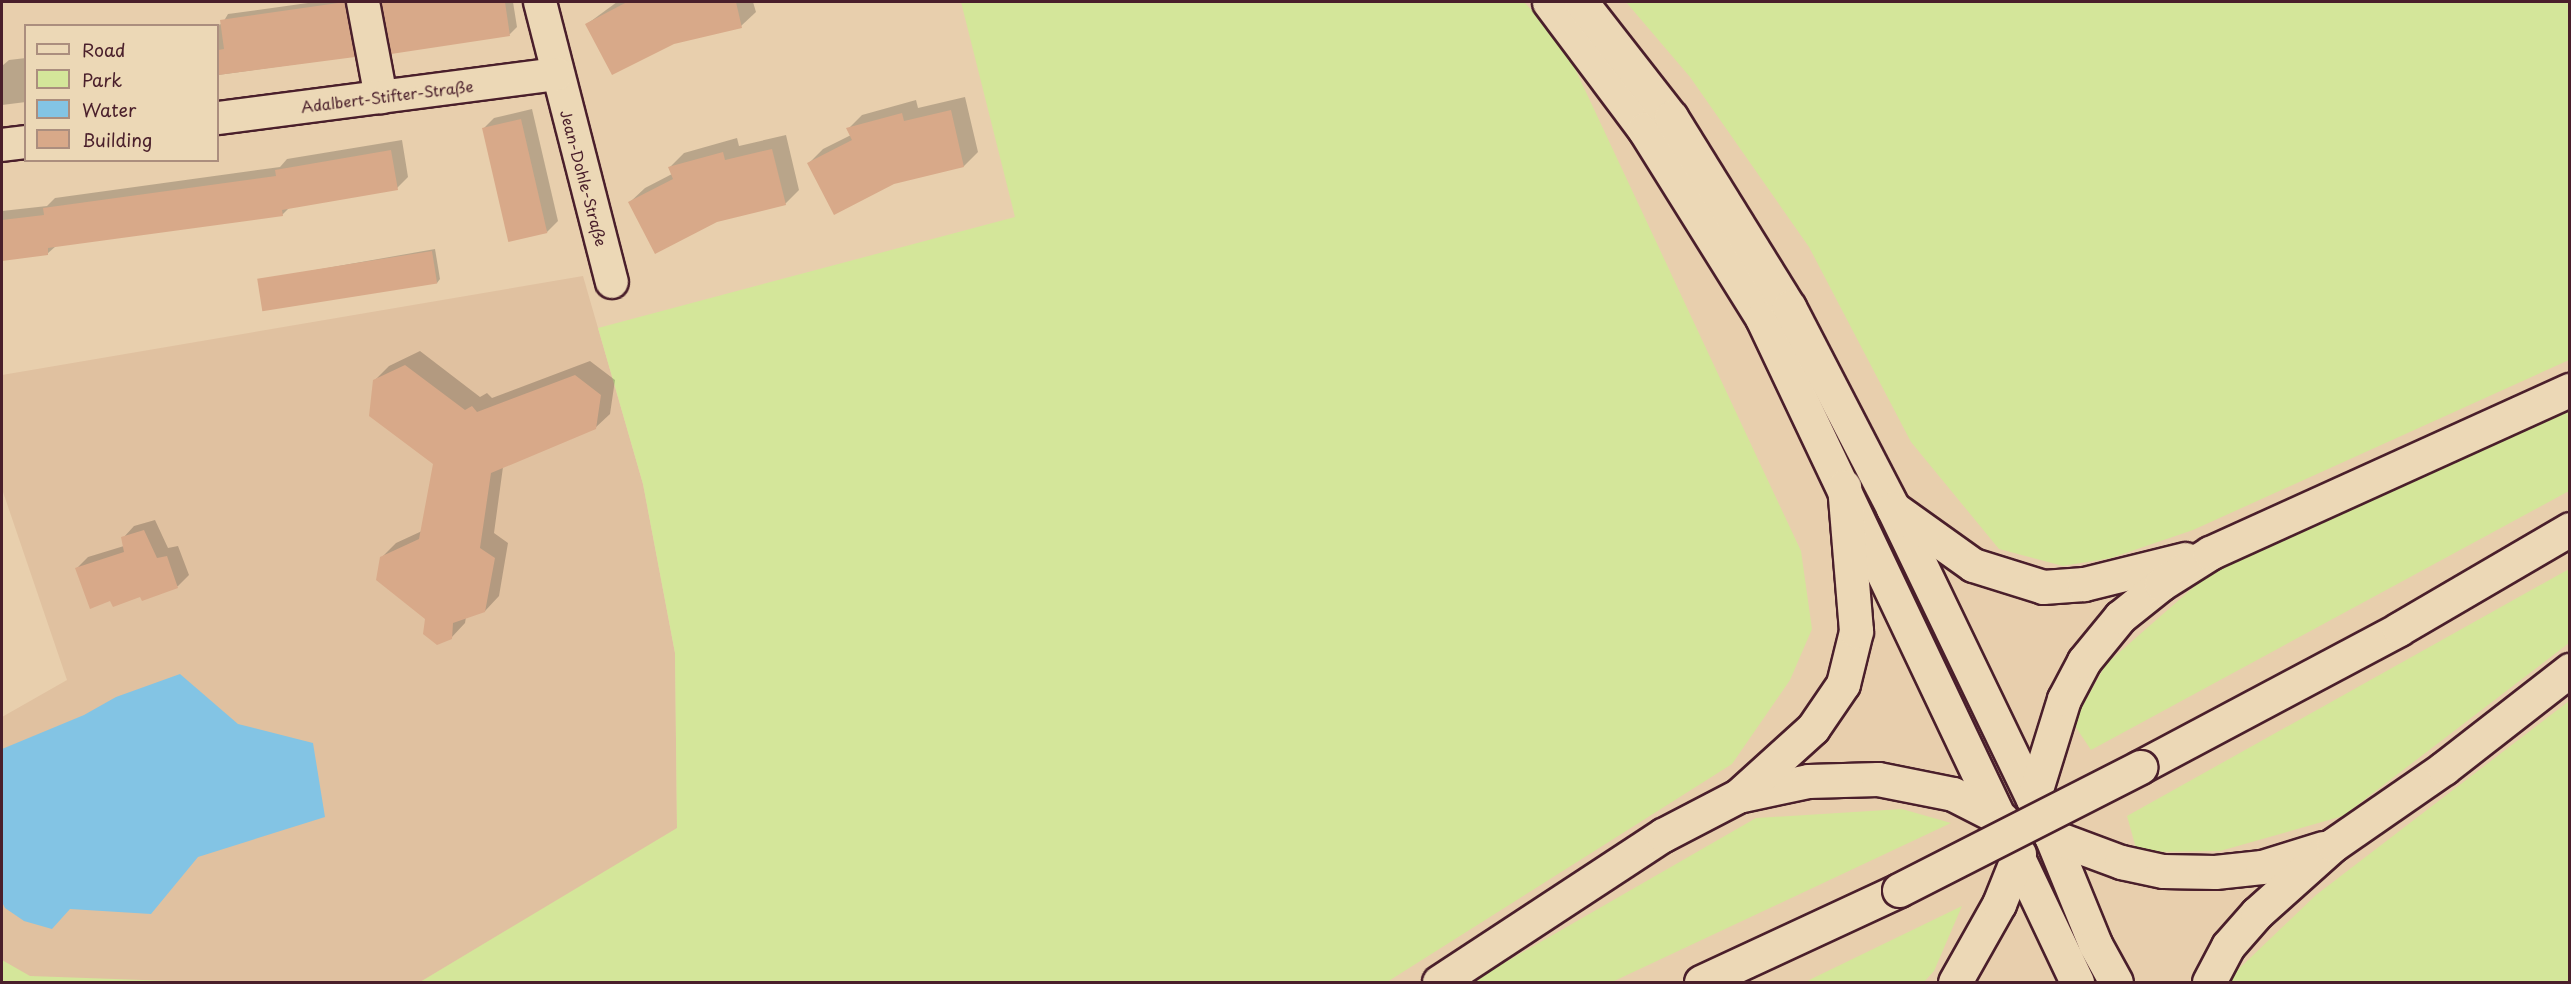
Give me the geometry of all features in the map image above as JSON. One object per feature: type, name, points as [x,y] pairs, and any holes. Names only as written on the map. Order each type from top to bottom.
[{"type":"main road","points":[[1549,2],[1644,129],[1761,318],[1844,486],[2026,827],[2116,982]]},
{"type":"main road","points":[[1581,2],[1671,117],[1722,196],[1789,307],[1893,508],[2026,827],[2077,982]]},
{"type":"main road","points":[[1893,508],[1973,565],[2043,587],[2084,584],[2210,553],[2570,390]]},
{"type":"main road","points":[[1439,982],[1653,841],[1738,796],[1813,728],[1842,684],[1856,631],[1844,486]]},
{"type":"main road","points":[[1701,982],[1899,890],[2140,767],[2399,629],[2570,530]]},
{"type":"main road","points":[[1956,982],[1999,904],[2026,827],[2064,699],[2084,661],[2120,617],[2210,553]]},
{"type":"main road","points":[[2209,982],[2228,946],[2257,913],[2334,845],[2444,768],[2570,670]]},
{"type":"main road","points":[[1738,796],[1808,781],[1878,779],[1953,794],[2026,827],[2121,862],[2163,871],[2215,872],[2262,867],[2334,845]]},
{"type":"street","points":[[363,2],[381,97]]},
{"type":"street","name":"Jean-Dohle-Straße","points":[[540,2],[612,282]]},
{"type":"street","name":"Adalbert-Stifter-Straße","points":[[219,118],[557,74]]},
{"type":"street","points":[[2,145],[24,142]]},
{"type":"shaded area","points":[[583,276],[643,484],[675,653],[677,828],[593,982],[2,982],[2,717],[67,680],[2,489],[2,375]]},
{"type":"green space","points":[[961,2],[1524,2],[1563,43],[1801,551],[1812,629],[1790,680],[1732,764],[1387,982],[420,982],[677,828],[675,653],[643,484],[598,328],[1015,217]]},
{"type":"green space","points":[[1626,2],[2569,2],[2569,360],[2193,530],[2111,558],[2063,566],[1999,549],[1911,442],[1809,247],[1690,77]]},
{"type":"green space","points":[[2569,411],[2569,491],[2091,750],[2073,723],[2106,664],[2212,571]]},
{"type":"green space","points":[[2569,569],[2569,643],[2343,816],[2220,851],[2137,852],[2127,816]]},
{"type":"green space","points":[[2569,701],[2569,982],[2225,982],[2316,895]]},
{"type":"green space","points":[[1902,809],[1951,823],[1612,982],[1471,982],[1756,818]]},
{"type":"green space","points":[[1962,906],[1934,971],[1924,982],[1805,982]]},
{"type":"green space","points":[[2,960],[30,976],[199,982],[2,982]]},
{"type":"water","points":[[180,674],[238,724],[313,743],[325,817],[198,857],[151,914],[70,909],[52,929],[24,921],[5,908],[2,902],[2,749],[84,715],[116,697]]},
{"type":"building","points":[[345,2],[355,57],[219,75],[219,50],[224,49],[220,20]]},
{"type":"building","points":[[381,2],[505,2],[510,36],[391,54]]},
{"type":"building","points":[[627,2],[736,2],[742,28],[674,44],[612,75],[585,24]]},
{"type":"building","points":[[951,110],[964,167],[894,184],[834,215],[807,163],[852,140],[846,128],[902,113],[904,121]]},
{"type":"building","points":[[521,119],[547,233],[508,242],[482,128]]},
{"type":"building","points":[[772,149],[786,205],[717,222],[655,254],[628,202],[673,179],[668,167],[723,152],[725,160]]},
{"type":"building","points":[[391,150],[398,190],[282,210],[283,216],[48,248],[48,255],[2,261],[2,220],[44,215],[43,208],[276,176],[275,170]]},
{"type":"building","points":[[432,251],[437,284],[262,311],[257,279]]},
{"type":"building","points":[[405,365],[465,410],[472,406],[477,412],[575,375],[601,395],[596,429],[491,473],[480,548],[495,558],[485,612],[453,623],[452,639],[437,645],[423,634],[425,619],[376,580],[380,557],[419,539],[433,464],[369,416],[373,380]]},
{"type":"building","points":[[144,530],[157,558],[167,556],[178,588],[142,601],[140,597],[113,607],[110,601],[90,609],[75,568],[124,552],[121,537]]}]
